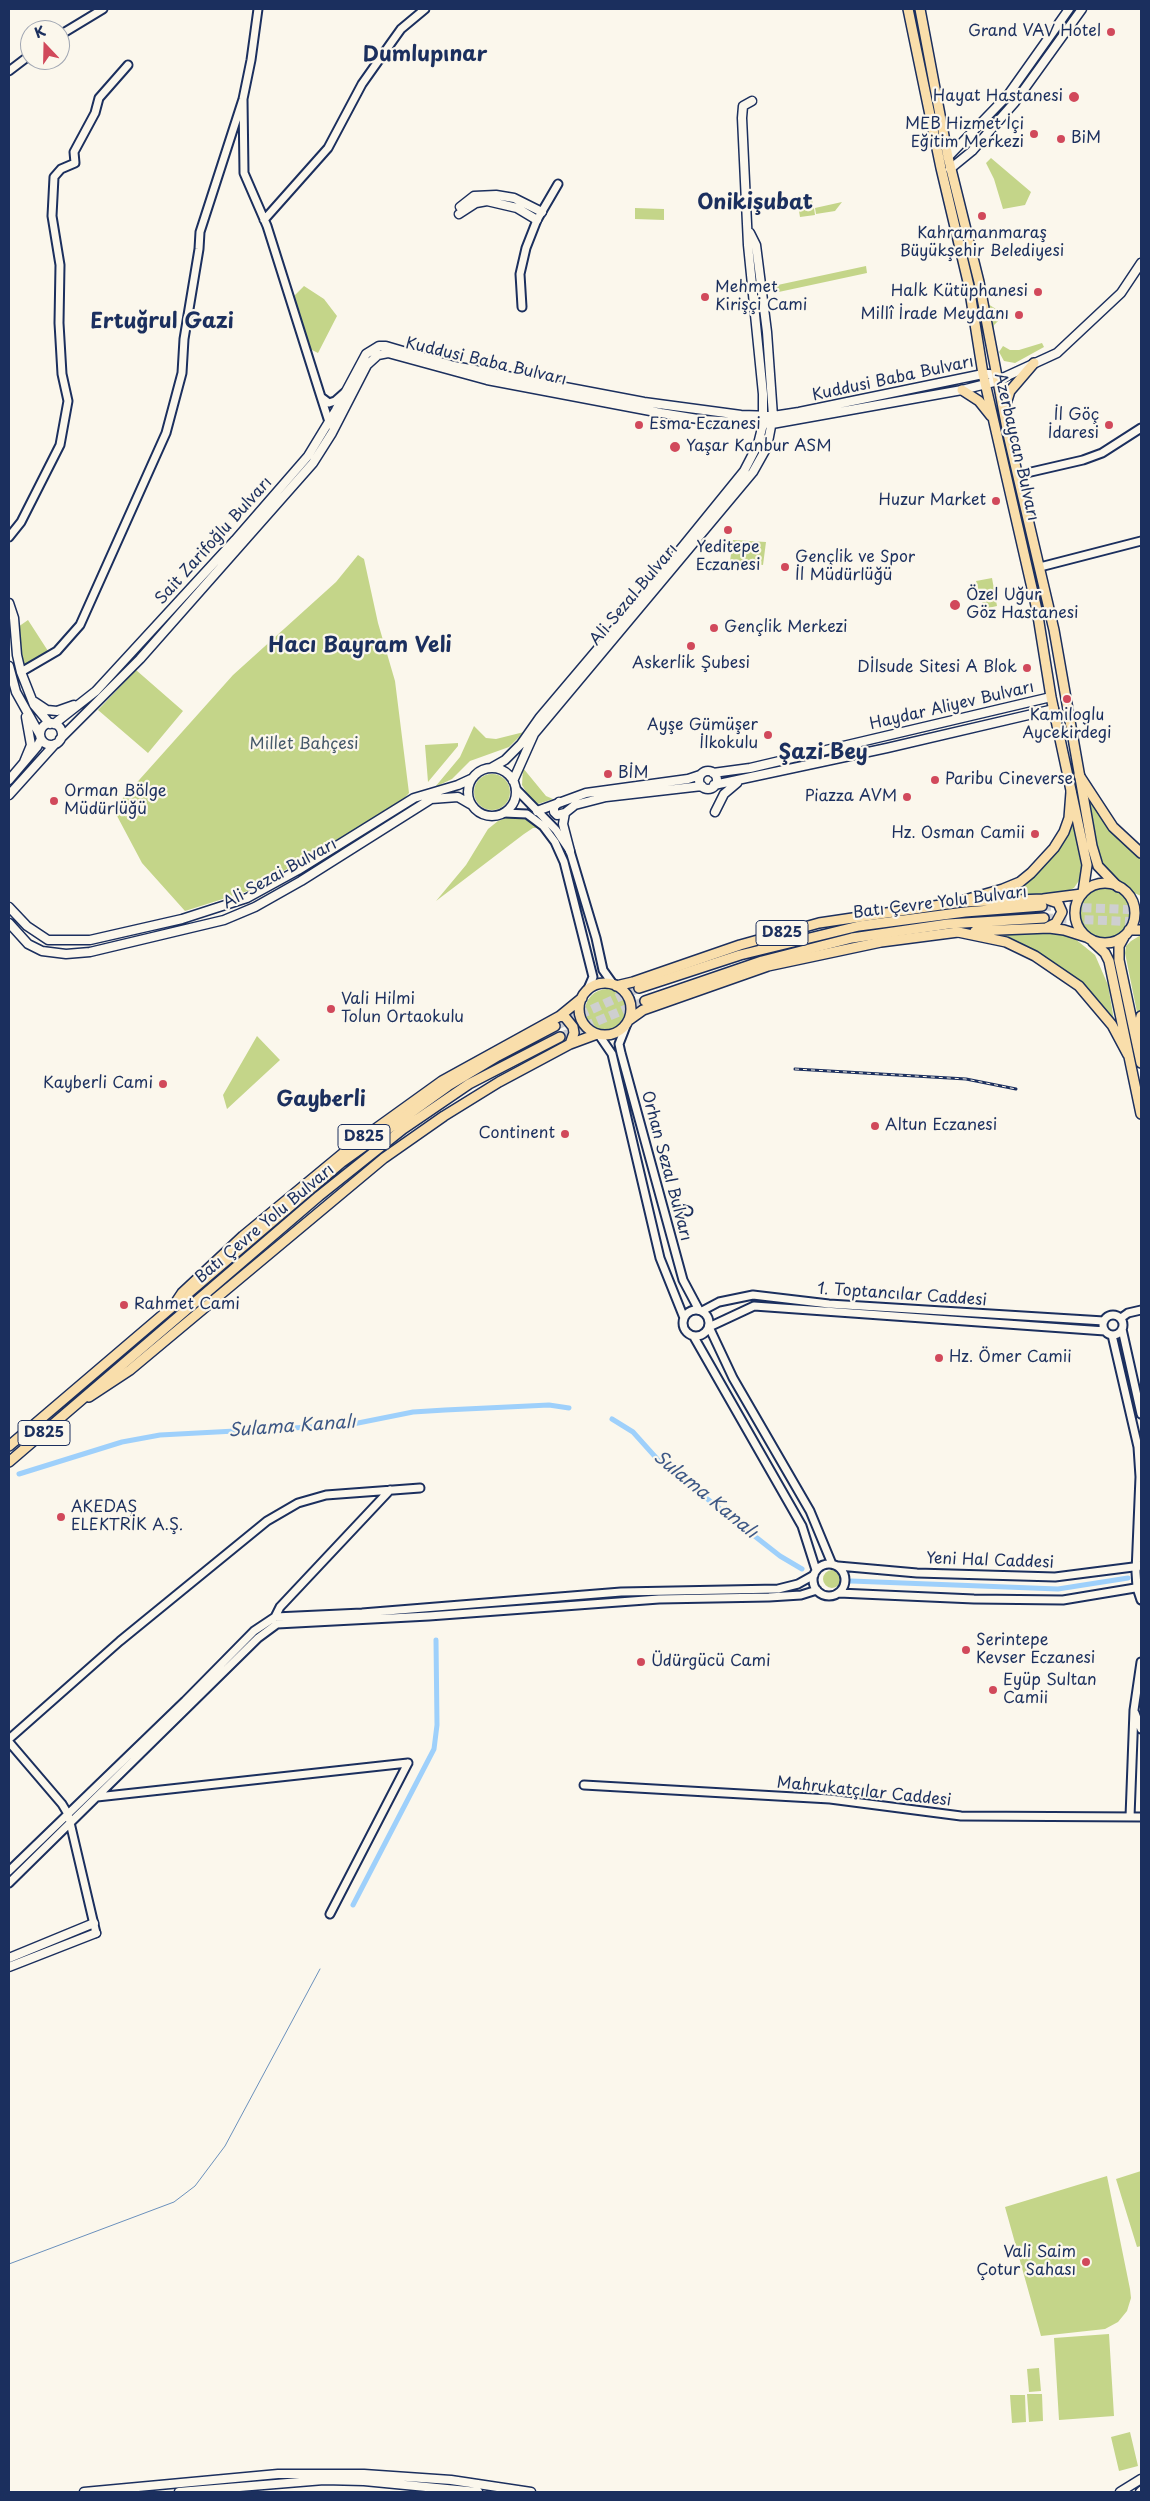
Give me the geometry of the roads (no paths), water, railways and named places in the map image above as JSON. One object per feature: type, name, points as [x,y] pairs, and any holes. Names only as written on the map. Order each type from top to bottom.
[{"type":"main road","name":"Azerbaycan Bulvarı","points":[[908,9],[941,168],[969,286],[983,374],[1037,610],[1051,697],[1086,865],[1082,893]]},
{"type":"main road","name":"Azerbaycan Bulvarı","points":[[920,9],[950,168],[979,284],[997,381],[1058,649],[1092,846],[1098,866],[1118,887]]},
{"type":"main road","points":[[948,157],[1008,95],[1069,9]]},
{"type":"main road","points":[[950,168],[972,151],[1015,102],[1082,9]]},
{"type":"main road","name":"Ali Sezal Bulvarı","points":[[491,768],[505,760],[521,744],[540,717],[744,471],[758,444],[763,420],[760,350],[748,228],[742,118],[743,106],[752,101]]},
{"type":"main road","points":[[537,220],[517,208],[487,201],[476,203],[460,210],[474,196],[496,195],[514,198],[542,212]]},
{"type":"main road","name":"Ali Sezal Bulvarı","points":[[515,785],[534,734],[753,472],[767,447],[772,420],[767,332],[756,245],[748,228]]},
{"type":"main road","points":[[997,381],[1057,353],[1120,293],[1141,263]]},
{"type":"main road","name":"Kuddusi Baba Bulvarı","points":[[366,354],[379,346],[386,346],[454,366],[590,392],[763,420]]},
{"type":"main road","name":"Kuddusi Baba Bulvarı","points":[[368,364],[378,355],[388,353],[487,380],[704,420],[772,420],[962,390],[997,381],[990,374],[983,374],[772,420]]},
{"type":"main road","name":"Sait Zarifoğlu Bulvarı","points":[[52,724],[90,697],[235,540],[308,456],[366,354]]},
{"type":"main road","points":[[1004,412],[1010,391],[1034,363]]},
{"type":"main road","name":"Sait Zarifoğlu Bulvarı","points":[[58,742],[140,658],[213,578],[312,463],[332,433],[368,364]]},
{"type":"main road","points":[[962,390],[979,401],[994,421]]},
{"type":"main road","points":[[9,604],[14,618],[17,655],[21,672],[31,697],[52,724],[60,728],[58,742],[9,795]]},
{"type":"main road","points":[[9,666],[21,703],[31,745],[24,762]]},
{"type":"main road","points":[[31,697],[38,706],[57,711],[90,697]]},
{"type":"main road","name":"Haydar Aliyev Bulvarı","points":[[713,773],[750,768],[1051,697]]},
{"type":"main road","points":[[21,703],[40,737],[48,745],[58,742]]},
{"type":"main road","name":"Haydar Aliyev Bulvarı","points":[[714,785],[1054,709]]},
{"type":"main road","points":[[9,780],[37,747],[44,726],[52,724]]},
{"type":"main road","points":[[491,768],[502,770],[515,785],[513,804],[504,813],[495,817],[479,813],[470,804],[467,792],[471,779],[479,772],[491,768]]},
{"type":"main road","points":[[538,811],[561,801],[604,790],[688,779],[705,771],[713,773],[716,779],[714,785],[708,788],[702,786],[606,797],[575,805],[565,813],[557,815],[554,812],[554,807],[561,801]]},
{"type":"main road","points":[[700,775],[699,782],[702,786]]},
{"type":"main road","points":[[1079,775],[1113,827],[1141,853]]},
{"type":"main road","name":"Ali Sezai Bulvarı","points":[[9,907],[27,926],[48,940],[90,940],[182,919],[248,898],[298,870],[414,798],[458,786],[471,779]]},
{"type":"main road","points":[[715,812],[724,794],[741,780]]},
{"type":"main road","points":[[954,903],[1020,882],[1031,873],[1054,848],[1064,832],[1069,818],[1071,792]]},
{"type":"main road","name":"Ali Sezai Bulvarı","points":[[9,923],[28,944],[42,951],[66,954],[90,952],[189,930],[224,920],[255,907],[374,836],[431,799],[458,797],[470,804]]},
{"type":"main road","points":[[565,813],[563,824],[570,850]]},
{"type":"main road","points":[[1141,899],[1118,887],[1103,883],[1092,886],[1082,893],[1076,904],[1075,916],[1078,927],[1088,938],[1108,943],[1119,939],[1128,932],[1141,930]]},
{"type":"main road","name":"Batı Çevre Yolu Bulvarı","points":[[639,988],[740,955],[859,926],[1043,902],[1082,893]]},
{"type":"main road","points":[[1127,893],[1134,910],[1128,932],[1119,946],[1119,960],[1141,1063]]},
{"type":"main road","points":[[1043,902],[1058,903],[1062,912],[1056,923],[1043,928]]},
{"type":"main road","name":"Batı Çevre Yolu Bulvarı","points":[[954,903],[1043,902]]},
{"type":"main road","name":"D825","points":[[171,1309],[182,1293],[243,1236],[353,1145],[442,1081],[486,1054],[560,1016],[584,994],[599,984],[614,985],[633,982],[740,945],[819,923],[954,903]]},
{"type":"main road","name":"Batı Çevre Yolu Bulvarı","points":[[645,1001],[762,961],[852,938],[948,924],[1044,918]]},
{"type":"main road","name":"Batı Çevre Yolu Bulvarı","points":[[958,932],[1043,928],[1064,930],[1088,938]]},
{"type":"main road","name":"D825","points":[[79,1404],[130,1370],[384,1158],[444,1116],[491,1087],[570,1044],[598,1034],[614,1034],[643,1010],[768,966],[881,942],[958,932],[1006,942],[1035,956],[1079,986],[1112,1025],[1128,1055]]},
{"type":"main road","name":"D825","points":[[1088,938],[1105,953],[1109,961],[1141,1114]]},
{"type":"main road","points":[[614,985],[625,992],[629,999],[631,1006],[627,1023]]},
{"type":"main road","points":[[584,994],[579,1013],[586,1027],[598,1034]]},
{"type":"main road","points":[[560,1016],[565,1017],[573,1027],[574,1033],[570,1044]]},
{"type":"main road","points":[[1136,1037],[1141,1016]]},
{"type":"main road","name":"Batı Çevre Yolu Bulvarı","points":[[9,1446],[307,1191],[389,1126],[448,1086],[498,1056],[555,1026]]},
{"type":"main road","name":"Batı Çevre Yolu Bulvarı","points":[[9,1462],[79,1404],[319,1196],[403,1129],[469,1084],[560,1037]]},
{"type":"main road","points":[[9,1958],[94,1923]]},
{"type":"main road","points":[[9,1967],[96,1933]]},
{"type":"main road","points":[[84,2492],[278,2474],[364,2474],[451,2480],[530,2492]]},
{"type":"main road","points":[[1120,2492],[1141,2479]]},
{"type":"main road","points":[[179,2492],[324,2480],[364,2481],[478,2492]]},
{"type":"street","points":[[70,29],[103,9]]},
{"type":"street","points":[[21,672],[57,651],[80,625],[166,433],[182,373],[184,340],[200,232],[232,128],[243,99],[258,9]]},
{"type":"street","points":[[264,220],[328,148],[356,96],[391,43],[401,29],[425,9]]},
{"type":"street","points":[[9,71],[20,63]]},
{"type":"street","points":[[9,538],[21,522],[60,445],[68,401],[62,374],[59,323],[60,265],[52,216],[54,177],[61,169],[74,163],[74,152],[95,113],[99,98],[128,65]]},
{"type":"street","points":[[243,99],[244,173],[264,220],[332,433]]},
{"type":"street","points":[[522,307],[520,274],[528,242],[537,220],[558,184]]},
{"type":"street","points":[[321,397],[329,403],[335,401],[349,386]]},
{"type":"street","points":[[1018,475],[1083,460],[1102,453],[1141,428]]},
{"type":"street","points":[[1040,567],[1141,541]]},
{"type":"street","points":[[515,785],[556,830],[570,850],[596,938],[603,970],[614,985]]},
{"type":"street","points":[[504,813],[526,814],[543,826],[555,842],[564,862],[593,977],[584,994]]},
{"type":"street","name":"Orhan Sezal Bulvarı","points":[[627,1023],[619,1044],[621,1054],[683,1280],[700,1311],[707,1316],[709,1327],[733,1378],[810,1511],[835,1565],[846,1580],[839,1593]]},
{"type":"street","name":"Orhan Sezal Bulvarı","points":[[598,1034],[612,1054],[660,1258],[684,1318],[684,1330],[694,1337],[802,1526],[815,1573],[816,1590]]},
{"type":"street","points":[[753,1296],[754,1306]]},
{"type":"street","name":"1. Toptancılar Caddesi","points":[[700,1311],[719,1302],[753,1296],[829,1304],[1104,1321]]},
{"type":"street","name":"1. Toptancılar Caddesi","points":[[709,1327],[754,1306],[1108,1333]]},
{"type":"street","points":[[1121,1318],[1128,1313],[1141,1310]]},
{"type":"street","points":[[684,1318],[689,1312],[700,1311]]},
{"type":"street","points":[[1121,1318],[1110,1315],[1104,1321],[1138,1447],[1140,1477],[1139,1587],[1141,1600]]},
{"type":"street","points":[[1121,1318],[1141,1414]]},
{"type":"street","points":[[694,1337],[705,1334],[709,1327]]},
{"type":"street","points":[[1108,1333],[1117,1334],[1122,1329]]},
{"type":"street","points":[[96,1933],[68,1814],[62,1804],[9,1741],[120,1641],[267,1521],[298,1502],[326,1495],[420,1488]]},
{"type":"street","points":[[9,1871],[185,1701],[254,1631],[275,1617],[280,1607],[390,1490]]},
{"type":"street","points":[[275,1617],[362,1613],[633,1592],[778,1589],[798,1584],[815,1573],[824,1564],[835,1565]]},
{"type":"street","name":"Yeni Hal Caddesi","points":[[835,1565],[917,1573],[1055,1577],[1139,1566]]},
{"type":"street","points":[[9,1882],[258,1638],[277,1624],[635,1601],[802,1595],[816,1590],[826,1596],[839,1593],[974,1599],[1063,1600],[1139,1587]]},
{"type":"street","points":[[1130,1817],[1134,1710],[1141,1662]]},
{"type":"street","points":[[1134,1710],[1141,1729]]},
{"type":"street","points":[[87,1795],[97,1797],[408,1764],[330,1914]]},
{"type":"street","name":"Mahrukatçılar Caddesi","points":[[584,1785],[830,1799],[961,1816],[1141,1817]]},
{"type":"waterway","name":"Sulama Kanalı","points":[[19,1474],[122,1442],[160,1435],[348,1425],[413,1412],[549,1405],[569,1408]]},
{"type":"waterway","name":"Sulama Kanalı","points":[[612,1419],[633,1432],[659,1461],[780,1556],[802,1569]]},
{"type":"waterway","points":[[851,1581],[1058,1589],[1128,1578]]},
{"type":"waterway","points":[[353,1905],[434,1749],[437,1725],[436,1640]]},
{"type":"waterway","points":[[9,2264],[174,2202],[195,2186],[225,2146],[320,1969]]},
{"type":"tunnel","points":[[1042,906],[1141,910]]},
{"type":"tunnel","points":[[1044,918],[1141,922]]},
{"type":"tunnel","points":[[555,1026],[639,988]]},
{"type":"tunnel","points":[[560,1037],[645,1001]]},
{"type":"railway","points":[[795,1069],[966,1079],[1016,1089]]},
{"type":"place","name":"Grand VAV Hotel","points":[[1111,32]]},
{"type":"place","name":"Hayat Hastanesi","points":[[1074,97]]},
{"type":"place","name":"MEB Hizmet İçi Eğitim Merkezi","points":[[1034,134]]},
{"type":"place","name":"BiM","points":[[1061,139]]},
{"type":"place","name":"Kahramanmaraş Büyükşehir Belediyesi","points":[[982,216]]},
{"type":"place","name":"Halk Kütüphanesi","points":[[1038,292]]},
{"type":"place","name":"Mehmet Kirişçi Cami","points":[[705,297]]},
{"type":"place","name":"Millî İrade Meydanı","points":[[1019,315]]},
{"type":"place","name":"Esma Eczanesi","points":[[639,425]]},
{"type":"place","name":"İl Göç İdaresi","points":[[1109,425]]},
{"type":"place","name":"Yaşar Kanbur ASM","points":[[675,447]]},
{"type":"place","name":"Huzur Market","points":[[996,501]]},
{"type":"place","name":"Yeditepe Eczanesi","points":[[728,530]]},
{"type":"place","name":"Gençlik ve Spor İl Müdürlüğü","points":[[785,567]]},
{"type":"place","name":"Özel Uğur Göz Hastanesi","points":[[955,605]]},
{"type":"place","name":"Gençlik Merkezi","points":[[714,628]]},
{"type":"place","name":"Askerlik Şubesi","points":[[691,646]]},
{"type":"place","name":"Dİlsude Sitesi A Blok","points":[[1027,668]]},
{"type":"place","name":"Kamiloglu Aycekirdegi","points":[[1067,699]]},
{"type":"place","name":"Ayşe Gümüşer İlkokulu","points":[[768,735]]},
{"type":"place","name":"BİM","points":[[608,774]]},
{"type":"place","name":"Paribu Cineverse","points":[[935,780]]},
{"type":"place","name":"Piazza AVM","points":[[907,797]]},
{"type":"place","name":"Orman Bölge Müdürlüğü","points":[[54,801]]},
{"type":"place","name":"Hz. Osman Camii","points":[[1035,834]]},
{"type":"place","name":"Vali Hilmi Tolun Ortaokulu","points":[[331,1009]]},
{"type":"place","name":"Kayberli Cami","points":[[163,1084]]},
{"type":"place","name":"Altun Eczanesi","points":[[875,1126]]},
{"type":"place","name":"Continent","points":[[565,1134]]},
{"type":"place","name":"Rahmet Cami","points":[[124,1305]]},
{"type":"place","name":"Hz. Ömer Camii","points":[[939,1358]]},
{"type":"place","name":"AKEDAŞ ELEKTRİK A.Ş.","points":[[61,1517]]},
{"type":"place","name":"Serintepe Kevser Eczanesi","points":[[966,1650]]},
{"type":"place","name":"Üdürgücü Cami","points":[[641,1662]]},
{"type":"place","name":"Eyüp Sultan Camii","points":[[993,1690]]},
{"type":"place","name":"Vali Saim Çotur Sahası","points":[[1086,2262]]},
{"type":"district","name":"Dumlupınar","points":[[425,55]]},
{"type":"district","name":"Onikişubat","points":[[755,203]]},
{"type":"district","name":"Ertuğrul Gazi","points":[[162,322]]},
{"type":"district","name":"Hacı Bayram Veli","points":[[360,646]]},
{"type":"district","name":"Şazi Bey","points":[[823,753]]},
{"type":"district","name":"Gayberli","points":[[321,1100]]},
{"type":"park label","name":"Millet Bahçesi","points":[[304,745]]}]
